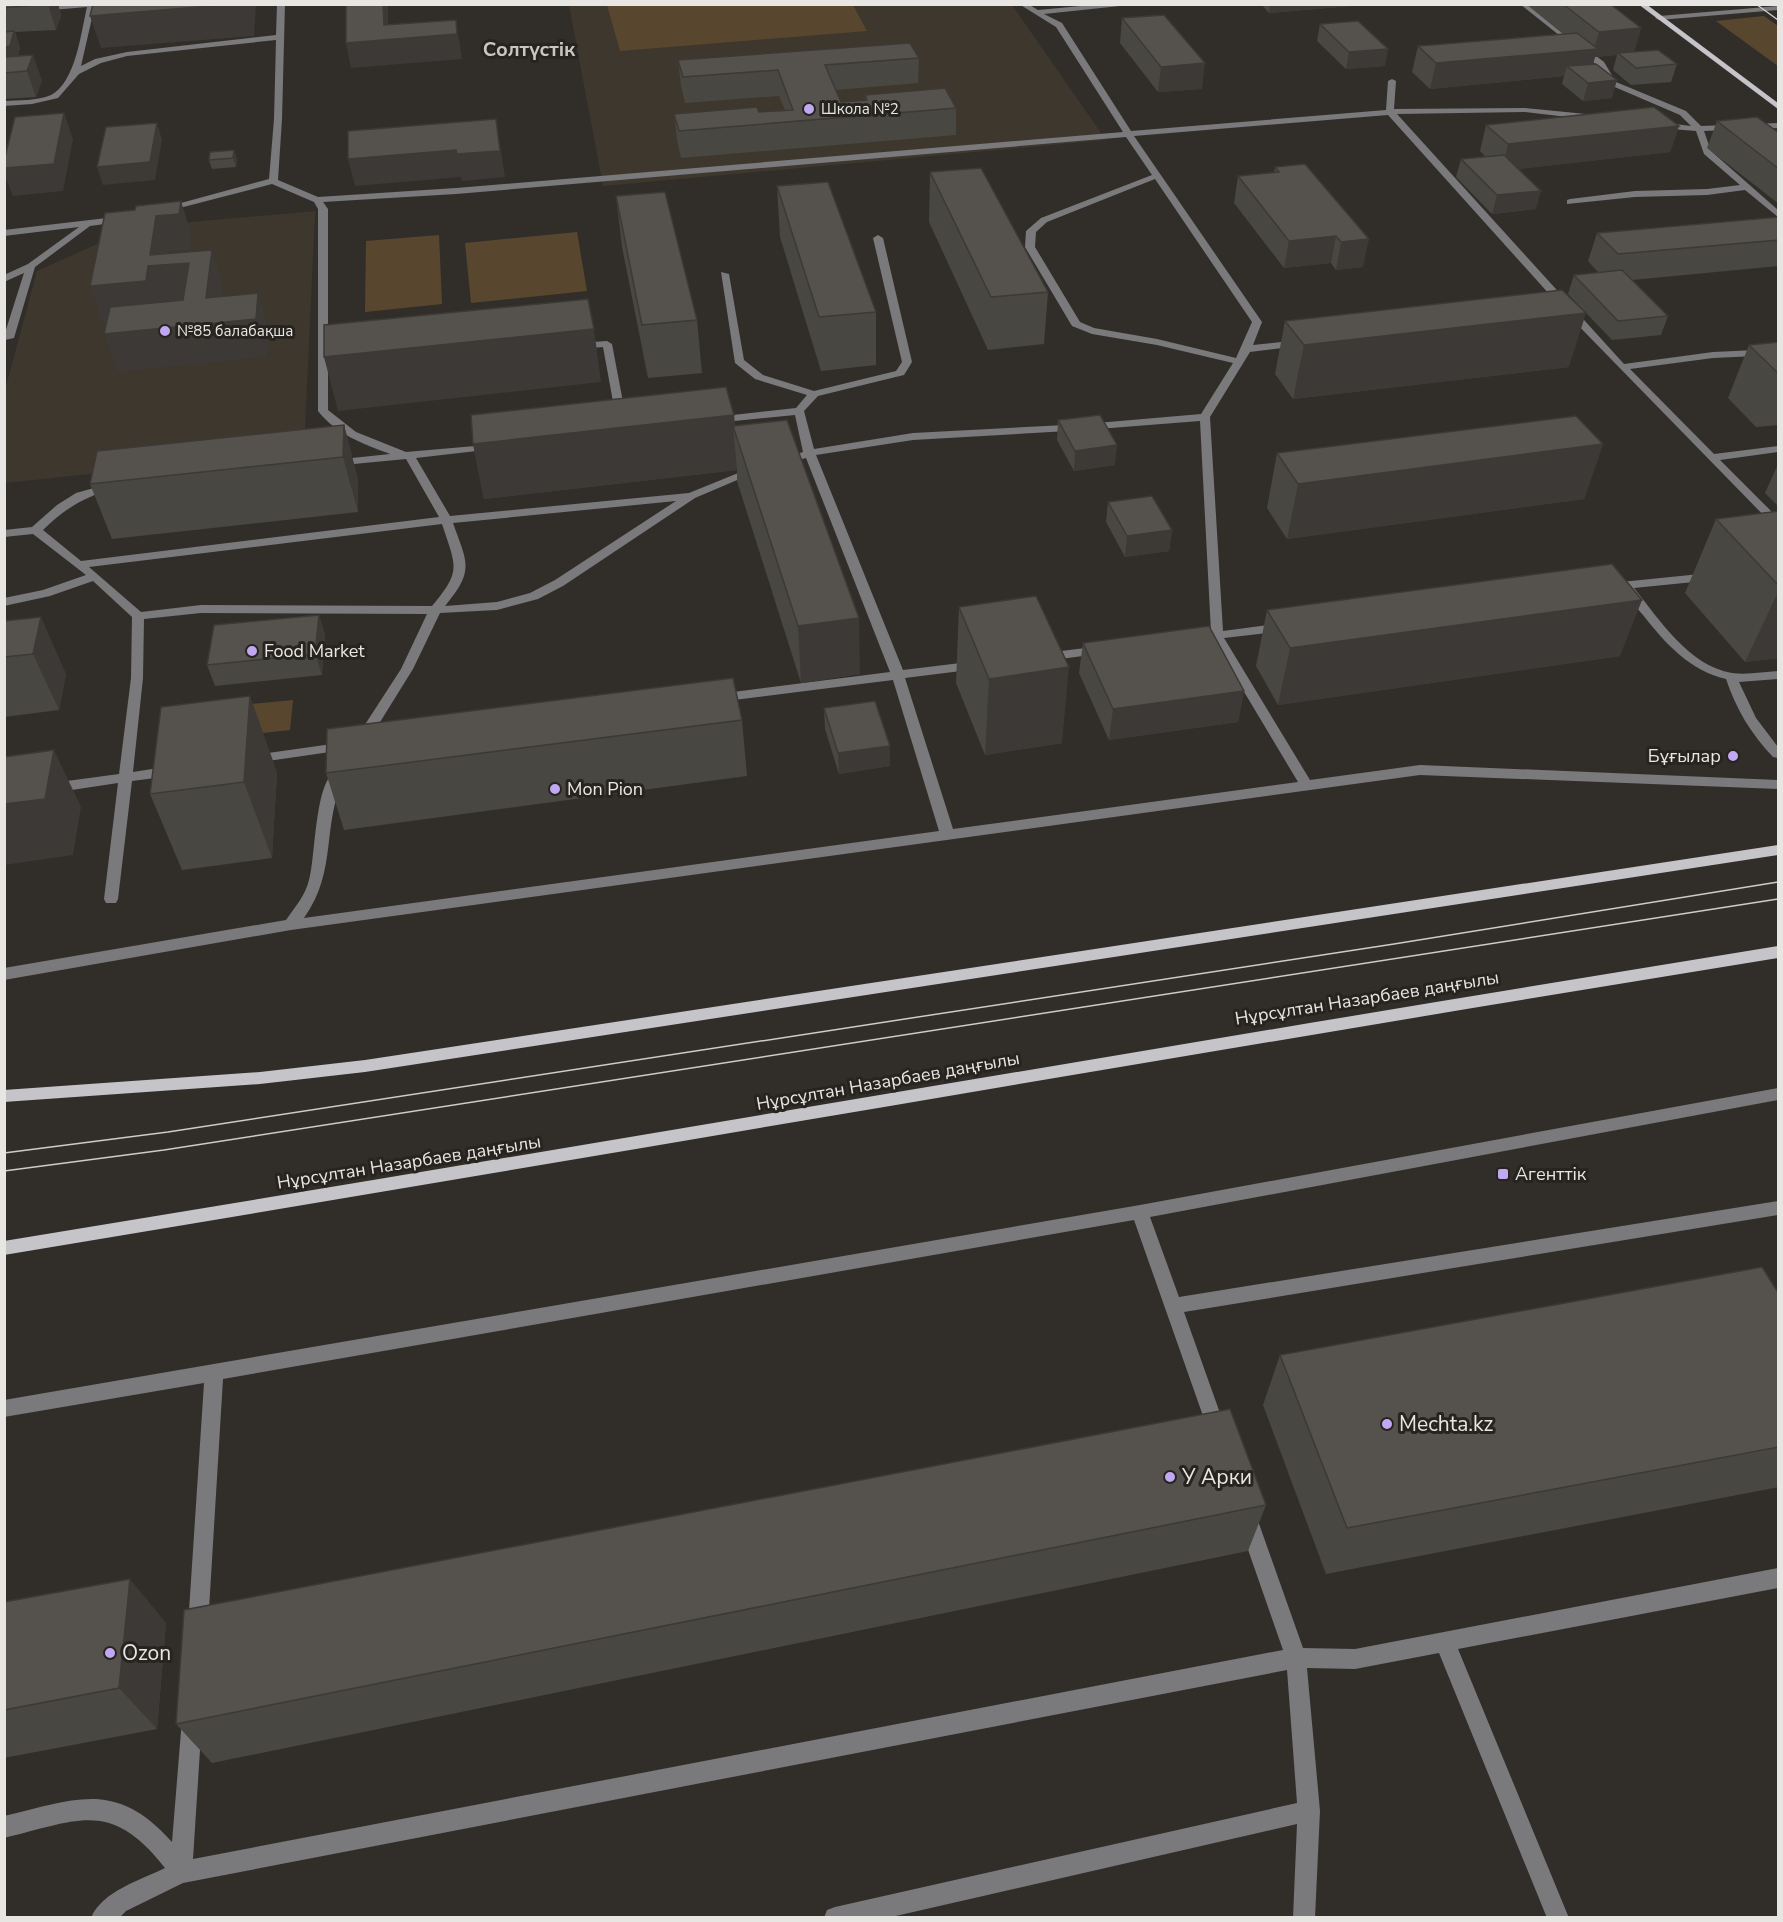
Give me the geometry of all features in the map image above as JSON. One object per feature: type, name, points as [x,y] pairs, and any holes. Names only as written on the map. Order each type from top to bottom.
[{"type":"main road","points":[[1641,4],[1779,107]]},
{"type":"main road","points":[[4,1096],[260,1078],[365,1066],[1779,850]]},
{"type":"main road","name":"Нұрсұлтан Назарбаев даңғылы","points":[[4,1248],[714,1131],[1246,1038],[1779,952]]},
{"type":"lane","points":[[273,181],[278,119],[281,4]]},
{"type":"lane","points":[[1022,4],[1059,25],[1156,176],[1257,322],[1240,362],[1205,417],[1217,636],[1307,786]]},
{"type":"lane","points":[[1037,12],[1136,4]]},
{"type":"lane","points":[[1523,4],[1601,64],[1613,83],[1683,113],[1699,129],[1707,152],[1779,214]]},
{"type":"lane","points":[[4,12],[91,5],[76,72]]},
{"type":"lane","points":[[1659,18],[1779,8]]},
{"type":"lane","points":[[4,104],[32,102],[55,96],[76,72],[98,61],[128,54],[281,37]]},
{"type":"lane","points":[[1392,81],[1390,112],[1571,314],[1779,524]]},
{"type":"lane","points":[[157,211],[273,181],[316,200],[456,191],[1390,112],[1525,110],[1606,119]]},
{"type":"lane","points":[[1652,124],[1699,129],[1779,125]]},
{"type":"lane","points":[[1156,176],[1044,220],[1031,231],[1030,247],[1076,324],[1092,331],[1157,342],[1240,362]]},
{"type":"lane","points":[[1570,202],[1635,194],[1707,192],[1745,187]]},
{"type":"lane","points":[[291,925],[312,893],[318,869],[321,824],[336,779],[407,669],[435,610],[456,585],[461,563],[446,520],[410,457],[361,439],[332,422],[323,411],[324,218],[323,209],[316,200]]},
{"type":"lane","points":[[4,233],[88,225],[134,217]]},
{"type":"lane","points":[[4,279],[31,266],[88,225]]},
{"type":"lane","points":[[724,274],[739,361],[759,377],[814,394],[900,373],[907,362],[878,238]]},
{"type":"lane","points":[[4,351],[31,266]]},
{"type":"lane","points":[[1559,315],[1571,314]]},
{"type":"lane","points":[[1247,349],[1305,343]]},
{"type":"lane","points":[[572,347],[607,344],[624,429]]},
{"type":"lane","points":[[1622,367],[1713,355],[1779,352]]},
{"type":"lane","points":[[324,369],[336,368]]},
{"type":"lane","points":[[706,421],[799,411],[814,394]]},
{"type":"lane","points":[[799,411],[809,452],[898,675],[947,833]]},
{"type":"lane","points":[[138,616],[201,609],[435,610],[496,606],[534,596],[559,583],[691,496],[739,475],[809,452],[889,439],[1097,427],[1205,417]]},
{"type":"lane","points":[[316,465],[410,457],[505,445]]},
{"type":"lane","points":[[1714,457],[1779,449]]},
{"type":"lane","points":[[4,534],[36,530],[59,507],[82,494],[104,487],[128,484]]},
{"type":"lane","points":[[78,565],[446,520],[691,496]]},
{"type":"lane","points":[[36,530],[95,576],[138,616],[137,678],[111,899]]},
{"type":"lane","points":[[4,602],[46,593],[95,576]]},
{"type":"lane","points":[[1601,588],[1719,576]]},
{"type":"lane","points":[[1625,585],[1681,651],[1710,670],[1731,677],[1779,675]]},
{"type":"lane","points":[[1182,640],[1299,626]]},
{"type":"lane","points":[[1028,659],[1111,649]]},
{"type":"lane","points":[[710,699],[992,663]]},
{"type":"lane","points":[[1731,677],[1742,709],[1763,738],[1779,754]]},
{"type":"lane","points":[[243,760],[382,741]]},
{"type":"lane","points":[[38,790],[184,769]]},
{"type":"lane","points":[[4,974],[291,925],[947,833],[1420,770],[1779,785]]},
{"type":"lane","points":[[4,1409],[1140,1212],[1779,1094]]},
{"type":"lane","points":[[1173,1306],[1779,1208]]},
{"type":"lane","points":[[1140,1212],[1221,1443]]},
{"type":"lane","points":[[197,1640],[214,1372]]},
{"type":"lane","points":[[1241,1500],[1296,1658],[1308,1810],[1304,1917]]},
{"type":"lane","points":[[102,1917],[118,1903],[181,1872],[1296,1658],[1355,1659],[1779,1578]]},
{"type":"lane","points":[[1445,1642],[1558,1917]]},
{"type":"lane","points":[[181,1872],[193,1698]]},
{"type":"lane","points":[[4,1827],[98,1808],[139,1823],[164,1848],[181,1872]]},
{"type":"lane","points":[[835,1917],[1308,1810]]},
{"type":"shaded area","points":[[569,5],[1012,5],[1106,140],[603,186]]},
{"type":"shaded area","points":[[607,5],[853,5],[867,31],[620,51]]},
{"type":"shaded area","points":[[1764,16],[1778,26],[1778,66],[1716,21]]},
{"type":"shaded area","name":"№85 балабақша","points":[[315,211],[304,451],[5,483],[5,390],[37,271],[135,227]]},
{"type":"shaded area","points":[[577,232],[587,291],[471,303],[465,243]]},
{"type":"shaded area","points":[[439,235],[442,304],[365,312],[366,241]]},
{"type":"shaded area","points":[[293,700],[290,730],[216,738],[221,707]]},
{"type":"building","points":[[4,4],[48,4],[4,8]]},
{"type":"building","points":[[93,4],[235,4],[90,16]]},
{"type":"building","points":[[346,4],[383,4],[384,25],[456,20],[457,34],[346,43]]},
{"type":"building","points":[[1563,4],[1610,4],[1641,28],[1599,32]]},
{"type":"building","points":[[1164,15],[1205,63],[1161,67],[1122,18]]},
{"type":"building","points":[[1358,21],[1388,49],[1349,52],[1320,24]]},
{"type":"building","points":[[14,31],[10,46],[4,47],[4,32]]},
{"type":"building","points":[[1577,33],[1598,49],[1436,63],[1418,46]]},
{"type":"building","points":[[910,43],[919,58],[825,65],[841,102],[867,100],[865,95],[945,88],[956,108],[679,131],[674,114],[757,107],[759,112],[793,110],[778,70],[683,77],[678,60]]},
{"type":"building","points":[[1658,50],[1677,64],[1636,68],[1618,53]]},
{"type":"building","points":[[33,55],[27,71],[4,73],[4,57]]},
{"type":"building","points":[[1596,64],[1617,80],[1588,83],[1567,66]]},
{"type":"building","points":[[1654,107],[1679,126],[1508,144],[1486,125]]},
{"type":"building","points":[[64,113],[54,164],[4,168],[15,117]]},
{"type":"building","points":[[1757,117],[1779,133],[1779,169],[1717,121]]},
{"type":"building","points":[[496,119],[500,151],[457,154],[456,150],[348,159],[348,131]]},
{"type":"building","points":[[157,123],[150,162],[97,167],[106,127]]},
{"type":"building","points":[[234,150],[233,158],[209,160],[210,152]]},
{"type":"building","points":[[1504,155],[1541,191],[1497,195],[1461,159]]},
{"type":"building","points":[[1305,164],[1369,239],[1341,242],[1336,236],[1289,241],[1238,176],[1279,172],[1275,167]]},
{"type":"building","points":[[981,168],[1048,292],[991,297],[930,172]]},
{"type":"building","points":[[828,182],[876,312],[819,317],[777,186]]},
{"type":"building","points":[[665,192],[697,320],[642,325],[616,196]]},
{"type":"building","points":[[181,201],[179,214],[156,216],[150,255],[212,250],[206,298],[258,293],[256,319],[104,334],[110,307],[183,300],[189,263],[148,266],[146,281],[90,286],[105,213],[135,210],[136,206]]},
{"type":"building","points":[[1779,217],[1779,240],[1618,254],[1597,233]]},
{"type":"building","points":[[1622,270],[1668,316],[1618,321],[1574,275]]},
{"type":"building","points":[[1562,290],[1586,313],[1304,345],[1285,321]]},
{"type":"building","points":[[588,299],[594,329],[324,357],[324,325]]},
{"type":"building","points":[[1779,342],[1779,373],[1778,373],[1749,345]]},
{"type":"building","points":[[726,387],[734,415],[473,444],[471,415]]},
{"type":"building","points":[[1100,415],[1117,445],[1075,451],[1058,420]]},
{"type":"building","points":[[1576,416],[1603,444],[1298,484],[1277,453]]},
{"type":"building","points":[[787,420],[859,618],[798,626],[733,426]]},
{"type":"building","points":[[344,425],[343,457],[90,484],[97,451]]},
{"type":"building","points":[[1152,496],[1172,530],[1127,536],[1108,502]]},
{"type":"building","points":[[1779,511],[1779,586],[1716,519]]},
{"type":"building","points":[[1612,564],[1642,600],[1290,648],[1267,610]]},
{"type":"building","points":[[1036,596],[1069,667],[989,679],[959,607]]},
{"type":"building","points":[[319,615],[315,654],[207,665],[214,625]]},
{"type":"building","points":[[41,617],[33,654],[4,657],[4,621]]},
{"type":"building","points":[[1209,626],[1244,691],[1113,709],[1083,643]]},
{"type":"building","points":[[733,678],[742,720],[326,773],[327,729]]},
{"type":"building","points":[[250,696],[244,782],[150,794],[161,707]]},
{"type":"building","points":[[875,701],[890,746],[838,753],[824,708]]},
{"type":"building","points":[[54,750],[45,799],[4,804],[4,757]]},
{"type":"building","points":[[1762,1267],[1779,1294],[1779,1447],[1347,1528],[1280,1355]]},
{"type":"building","points":[[1230,1409],[1266,1505],[176,1724],[184,1610]]},
{"type":"building","points":[[130,1579],[119,1688],[4,1710],[4,1602]]},
{"type":"tram line","points":[[1756,4],[1778,20]]},
{"type":"tram line","points":[[4,1153],[168,1132],[1394,944],[1778,882]]},
{"type":"tram line","points":[[4,1171],[164,1150],[1778,899]]},
{"type":"place","name":"Школа №2","points":[[809,109]]},
{"type":"place","name":"№85 балабақша","points":[[165,331]]},
{"type":"place","name":"Food Market","points":[[252,651]]},
{"type":"place","name":"Бұғылар","points":[[1733,756]]},
{"type":"place","name":"Mon Pion","points":[[555,789]]},
{"type":"place","name":"Агенттік","points":[[1503,1174]]},
{"type":"place","name":"Mechta.kz","points":[[1387,1424]]},
{"type":"place","name":"У Арки","points":[[1170,1477]]},
{"type":"place","name":"Ozon","points":[[110,1653]]},
{"type":"district","name":"Солтүстік","points":[[529,49]]}]
